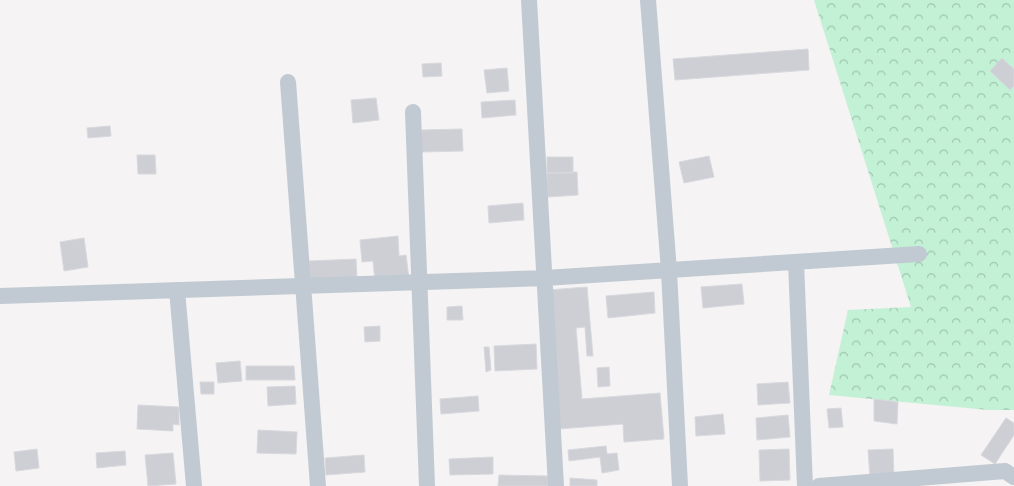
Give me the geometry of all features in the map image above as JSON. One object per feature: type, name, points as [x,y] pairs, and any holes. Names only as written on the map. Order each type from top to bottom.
[{"type":"street","points":[[529,0],[556,486]]},
{"type":"street","points":[[648,0],[669,271],[680,486]]},
{"type":"street","points":[[288,82],[318,486]]},
{"type":"street","points":[[413,112],[428,486]]},
{"type":"street","points":[[0,296],[545,278],[919,254]]},
{"type":"street","points":[[796,262],[805,486]]},
{"type":"street","points":[[177,290],[194,486]]},
{"type":"street","points":[[819,486],[1010,474]]},
{"type":"street","points":[[994,486],[1010,474]]},
{"type":"green space","points":[[814,0],[1014,0],[1014,410],[988,410],[829,395],[848,310],[911,307]]},
{"type":"building","points":[[808,49],[809,70],[675,80],[673,59]]},
{"type":"building","points":[[1002,58],[1014,69],[1014,86],[1010,90],[990,71]]},
{"type":"building","points":[[441,63],[442,76],[423,77],[422,64]]},
{"type":"building","points":[[507,68],[509,91],[487,93],[484,70]]},
{"type":"building","points":[[376,98],[379,120],[353,123],[351,100]]},
{"type":"building","points":[[515,100],[516,115],[482,118],[481,102]]},
{"type":"building","points":[[110,126],[111,136],[88,138],[87,128]]},
{"type":"building","points":[[462,129],[463,151],[422,152],[421,130]]},
{"type":"building","points":[[137,155],[155,155],[156,174],[138,174]]},
{"type":"building","points":[[709,156],[714,177],[684,183],[679,162]]},
{"type":"building","points":[[547,157],[573,157],[573,173],[547,173]]},
{"type":"building","points":[[577,172],[578,195],[547,197],[547,173]]},
{"type":"building","points":[[523,203],[524,220],[489,223],[488,206]]},
{"type":"building","points":[[398,236],[399,256],[406,255],[409,279],[375,282],[373,261],[362,262],[360,240]]},
{"type":"building","points":[[84,238],[88,267],[64,271],[60,242]]},
{"type":"building","points":[[356,259],[357,278],[310,280],[309,261]]},
{"type":"building","points":[[742,284],[744,304],[703,308],[701,287]]},
{"type":"building","points":[[587,287],[593,356],[587,356],[585,327],[576,328],[582,399],[660,393],[664,439],[624,442],[623,424],[559,429],[548,290]]},
{"type":"building","points":[[654,292],[655,313],[608,318],[606,296]]},
{"type":"building","points":[[462,306],[463,320],[447,320],[447,307]]},
{"type":"building","points":[[380,326],[380,341],[365,342],[364,327]]},
{"type":"building","points":[[536,344],[537,369],[495,371],[494,346]]},
{"type":"building","points":[[484,347],[489,347],[491,370],[486,372]]},
{"type":"building","points":[[240,361],[242,381],[218,383],[216,363]]},
{"type":"building","points":[[246,366],[294,366],[295,380],[246,380]]},
{"type":"building","points":[[609,367],[610,386],[598,387],[597,368]]},
{"type":"building","points":[[200,382],[214,382],[214,394],[201,394]]},
{"type":"building","points":[[788,382],[790,403],[758,405],[757,384]]},
{"type":"building","points":[[295,386],[296,404],[268,406],[267,387]]},
{"type":"building","points":[[478,396],[479,411],[441,414],[440,399]]},
{"type":"building","points":[[874,399],[898,402],[897,424],[874,421]]},
{"type":"building","points":[[138,405],[179,407],[179,425],[173,424],[173,431],[137,429]]},
{"type":"building","points":[[841,408],[843,427],[829,428],[827,409]]},
{"type":"building","points":[[723,414],[725,434],[696,436],[695,417]]},
{"type":"building","points":[[788,415],[790,437],[757,440],[756,418]]},
{"type":"building","points":[[1006,418],[1014,423],[1014,435],[995,464],[981,455]]},
{"type":"building","points":[[258,430],[297,432],[296,454],[257,453]]},
{"type":"building","points":[[606,446],[607,454],[617,453],[619,470],[602,473],[600,457],[569,461],[568,450]]},
{"type":"building","points":[[37,449],[39,468],[16,471],[14,452]]},
{"type":"building","points":[[789,449],[790,480],[760,481],[759,450]]},
{"type":"building","points":[[893,449],[894,477],[870,478],[868,450]]},
{"type":"building","points":[[125,451],[126,465],[97,468],[96,453]]},
{"type":"building","points":[[173,453],[176,484],[148,486],[145,455]]},
{"type":"building","points":[[364,455],[365,472],[326,475],[325,458]]},
{"type":"building","points":[[493,457],[493,474],[450,475],[449,459]]},
{"type":"building","points":[[499,475],[548,476],[548,486],[498,486]]},
{"type":"building","points":[[570,478],[597,480],[597,486],[570,486]]}]
